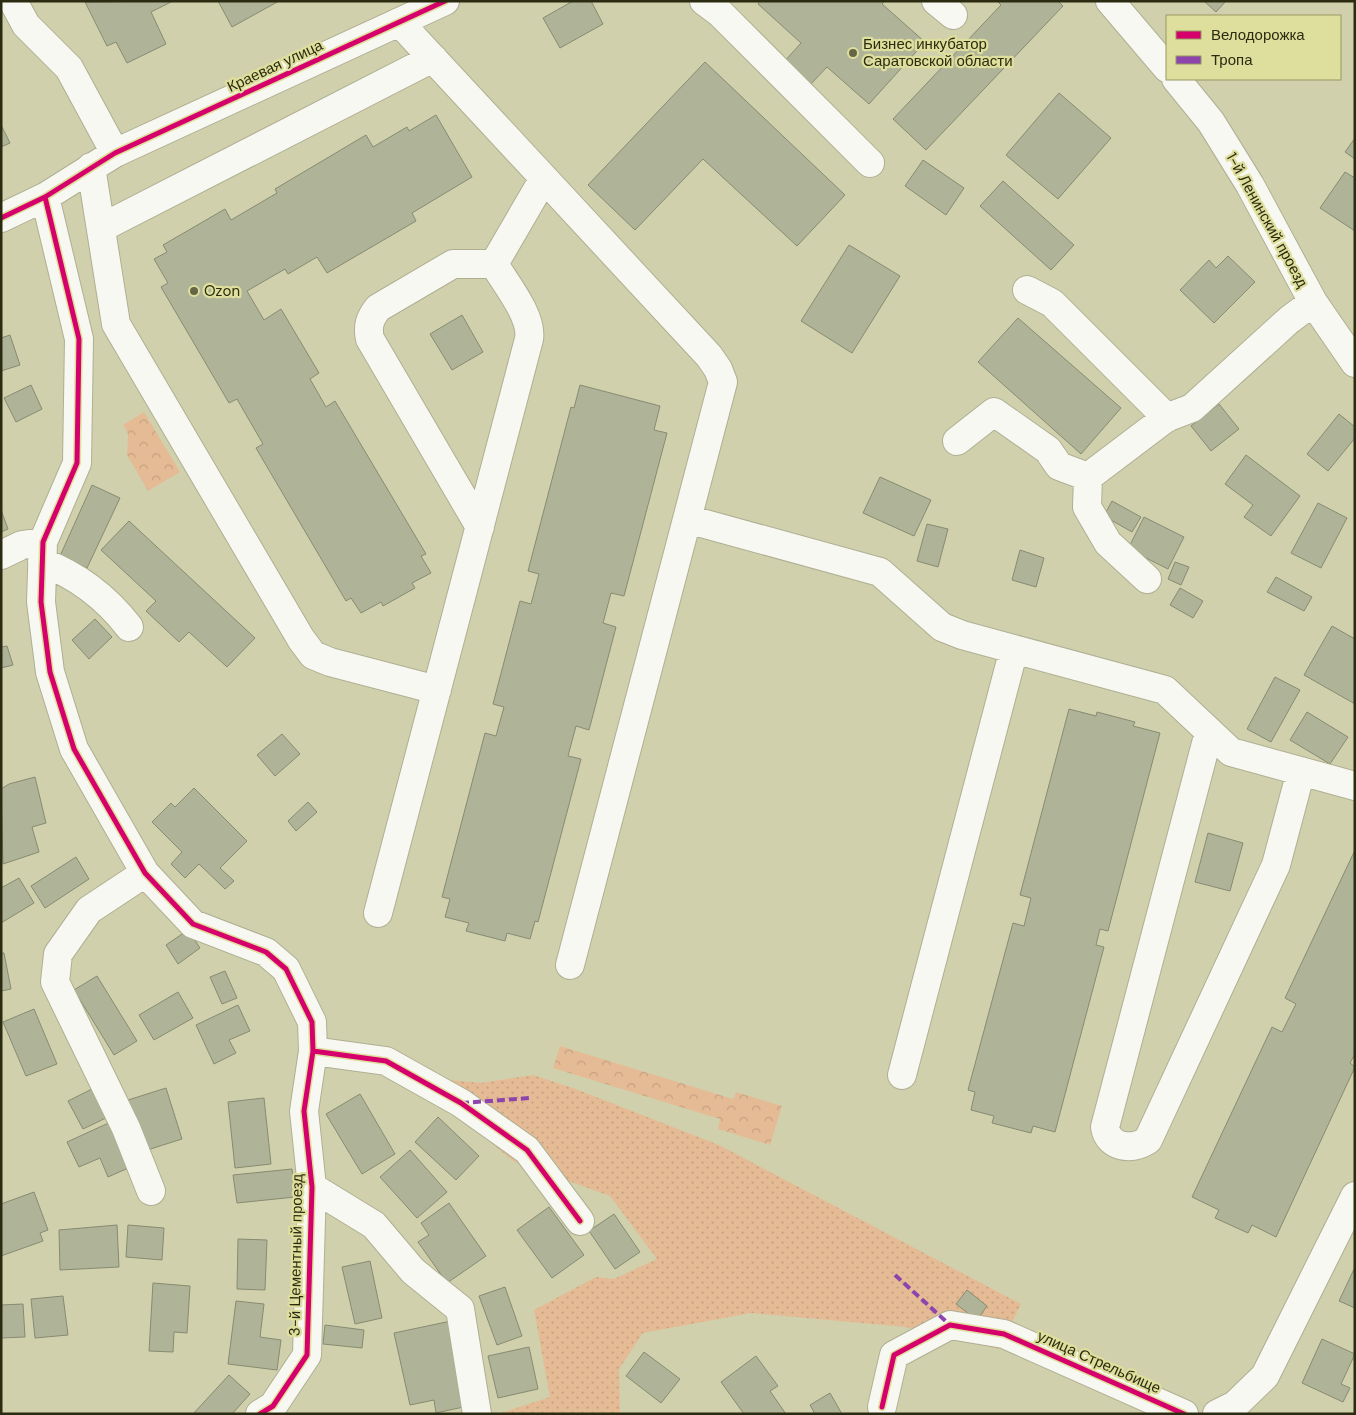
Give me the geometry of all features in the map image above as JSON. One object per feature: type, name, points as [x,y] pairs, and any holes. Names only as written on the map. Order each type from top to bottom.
[{"type":"street","points":[[13,1],[26,25],[69,68],[114,152]]},
{"type":"street","name":"Краевая улица","points":[[1,218],[45,196],[114,152],[445,1]]},
{"type":"street","points":[[1110,1],[1166,67]]},
{"type":"street","points":[[718,5],[870,163]]},
{"type":"street","points":[[399,22],[718,369],[723,382],[570,965]]},
{"type":"street","points":[[101,228],[433,58]]},
{"type":"street","name":"1-й Ленинский проезд","points":[[1177,80],[1211,122],[1250,185],[1313,302],[1355,363]]},
{"type":"street","points":[[91,167],[116,324],[301,639],[312,655],[330,662],[437,690]]},
{"type":"street","points":[[494,264],[544,178]]},
{"type":"street","name":"3-й Цементный проезд","points":[[45,196],[79,339],[77,463],[43,552],[40,602],[50,672],[74,749],[145,873],[193,924],[266,952],[286,969],[312,1022],[313,1051],[304,1111],[312,1187],[307,1355],[273,1406],[260,1414]]},
{"type":"street","points":[[480,527],[370,339],[368,329],[371,318],[378,308],[453,264],[494,264]]},
{"type":"street","points":[[378,913],[531,329],[494,264]]},
{"type":"street","points":[[1027,290],[1052,303],[1167,418]]},
{"type":"street","points":[[1088,477],[1167,418],[1192,408],[1289,320],[1313,302]]},
{"type":"street","points":[[957,441],[994,412],[1048,450],[1059,466],[1088,477]]},
{"type":"street","points":[[1088,477],[1087,507],[1108,543],[1147,579]]},
{"type":"street","points":[[687,519],[880,572],[942,627],[1014,649],[1165,690],[1231,752],[1355,786]]},
{"type":"street","points":[[1,555],[22,545],[43,552],[112,605],[129,626]]},
{"type":"street","points":[[902,1075],[1014,649]]},
{"type":"street","points":[[1209,732],[1105,1126],[1106,1136],[1111,1141],[1125,1147],[1139,1146],[1148,1140],[1276,865],[1301,772]]},
{"type":"street","points":[[145,873],[89,910],[58,954],[55,982],[126,1128],[151,1191]]},
{"type":"street","points":[[313,1051],[386,1061],[460,1102],[526,1150],[580,1221]]},
{"type":"street","name":"3-й Цементный проезд","points":[[312,1187],[374,1225],[413,1271],[460,1309],[477,1414]]},
{"type":"street","points":[[1217,1414],[1235,1405],[1265,1376],[1355,1196]]},
{"type":"street","name":"улица Стрельбище","points":[[882,1407],[894,1355],[950,1325],[1004,1334],[1184,1414]]},
{"type":"green space","points":[[144,412],[180,472],[148,491],[127,455],[128,434],[123,425]]},
{"type":"green space","points":[[560,1046],[733,1099],[736,1092],[782,1106],[770,1145],[718,1129],[720,1119],[553,1068]]},
{"type":"green space","points":[[533,1075],[573,1088],[719,1145],[1021,1304],[999,1349],[906,1327],[751,1313],[643,1333],[619,1369],[620,1414],[498,1414],[550,1397],[534,1310],[596,1277],[614,1279],[657,1259],[610,1196],[513,1161],[440,1100],[449,1080],[481,1083]]},
{"type":"building","points":[[173,1],[151,12],[166,44],[127,63],[116,42],[107,46],[85,2]]},
{"type":"building","points":[[218,1],[279,1],[232,27]]},
{"type":"building","points":[[573,1],[591,1],[603,24],[560,48],[543,18]]},
{"type":"building","name":"Бизнес инкубатор Саратовской области","points":[[760,1],[885,1],[882,4],[925,42],[869,104],[827,67],[809,86],[783,63],[801,43],[758,4]]},
{"type":"building","points":[[997,1],[1058,1],[1063,6],[926,150],[893,119],[1001,5]]},
{"type":"building","points":[[1204,1],[1226,1],[1216,12]]},
{"type":"building","points":[[705,62],[845,195],[797,246],[703,159],[635,230],[588,185]]},
{"type":"building","points":[[1059,93],[1111,138],[1058,199],[1006,155]]},
{"type":"building","points":[[436,115],[472,177],[412,213],[416,221],[327,273],[317,257],[288,274],[285,269],[247,291],[264,320],[281,309],[319,373],[310,379],[326,407],[335,401],[426,554],[421,556],[431,573],[412,583],[415,588],[383,606],[381,602],[361,613],[351,598],[346,601],[256,448],[263,444],[237,399],[229,403],[161,287],[168,283],[154,259],[167,252],[163,245],[225,209],[231,220],[277,193],[275,189],[366,135],[373,147],[407,127],[409,131]]},
{"type":"building","points":[[1,125],[10,143],[1,147]]},
{"type":"building","points":[[1355,138],[1355,159],[1345,152]]},
{"type":"building","points":[[923,160],[964,188],[946,215],[905,186]]},
{"type":"building","points":[[1345,172],[1355,178],[1355,231],[1320,208]]},
{"type":"building","points":[[1003,181],[1074,245],[1051,270],[980,206]]},
{"type":"building","points":[[849,245],[900,276],[852,353],[801,321]]},
{"type":"building","points":[[1228,256],[1255,282],[1214,323],[1180,290],[1209,260],[1216,268]]},
{"type":"building","points":[[462,315],[483,352],[452,370],[430,334]]},
{"type":"building","points":[[1018,318],[1121,408],[1081,454],[978,362]]},
{"type":"building","points":[[10,335],[20,365],[1,371],[1,338]]},
{"type":"building","points":[[31,385],[42,409],[16,422],[4,398]]},
{"type":"building","points":[[580,385],[660,406],[654,430],[667,433],[624,596],[611,593],[603,623],[616,627],[589,730],[576,726],[568,756],[581,759],[538,922],[535,921],[530,939],[507,933],[505,941],[466,931],[469,923],[445,917],[450,899],[442,897],[485,733],[496,736],[504,707],[493,704],[520,601],[531,604],[539,574],[528,571],[571,407],[574,408]]},
{"type":"building","points":[[1219,404],[1239,429],[1211,451],[1191,426]]},
{"type":"building","points":[[1339,414],[1355,427],[1355,438],[1328,471],[1307,454]]},
{"type":"building","points":[[1246,455],[1300,496],[1271,536],[1244,517],[1253,505],[1225,484]]},
{"type":"building","points":[[880,477],[931,500],[914,536],[863,513]]},
{"type":"building","points":[[92,485],[120,498],[87,568],[60,556]]},
{"type":"building","points":[[1112,501],[1141,517],[1132,532],[1104,516]]},
{"type":"building","points":[[1318,503],[1347,518],[1321,568],[1291,553]]},
{"type":"building","points":[[1,510],[8,529],[1,532]]},
{"type":"building","points":[[1144,517],[1184,537],[1168,569],[1128,549]]},
{"type":"building","points":[[129,521],[255,638],[227,667],[189,632],[179,642],[146,611],[156,601],[101,550]]},
{"type":"building","points":[[927,524],[948,529],[938,567],[917,561]]},
{"type":"building","points":[[1020,550],[1044,558],[1036,587],[1012,580]]},
{"type":"building","points":[[1175,562],[1189,567],[1181,585],[1168,579]]},
{"type":"building","points":[[1276,577],[1312,597],[1304,611],[1267,592]]},
{"type":"building","points":[[1180,588],[1203,601],[1193,618],[1170,605]]},
{"type":"building","points":[[95,619],[112,637],[89,659],[72,640]]},
{"type":"building","points":[[1332,626],[1355,639],[1355,704],[1304,675]]},
{"type":"building","points":[[7,646],[13,665],[1,668],[1,647]]},
{"type":"building","points":[[1275,677],[1300,690],[1271,742],[1247,729]]},
{"type":"building","points":[[1069,709],[1096,716],[1097,712],[1135,722],[1133,726],[1160,733],[1108,931],[1100,929],[1096,945],[1104,947],[1055,1132],[1033,1126],[1031,1133],[992,1123],[994,1116],[971,1110],[975,1092],[968,1090],[1013,923],[1024,926],[1031,898],[1020,895]]},
{"type":"building","points":[[1307,712],[1348,737],[1330,764],[1290,740]]},
{"type":"building","points":[[282,734],[300,754],[275,776],[257,755]]},
{"type":"building","points":[[35,777],[46,823],[32,827],[39,852],[3,864],[1,789],[9,784]]},
{"type":"building","points":[[194,788],[247,841],[220,868],[234,881],[225,889],[199,864],[185,878],[171,864],[182,852],[152,822],[171,803],[175,807]]},
{"type":"building","points":[[308,802],[317,812],[296,831],[288,821]]},
{"type":"building","points":[[1208,833],[1243,843],[1230,891],[1195,882]]},
{"type":"building","points":[[1355,850],[1355,1054],[1350,1063],[1355,1067],[1276,1237],[1252,1225],[1248,1233],[1215,1218],[1219,1210],[1192,1197],[1272,1027],[1282,1032],[1296,1004],[1285,998]]},
{"type":"building","points":[[76,857],[89,879],[45,908],[31,886]]},
{"type":"building","points":[[19,878],[34,903],[1,923],[1,888]]},
{"type":"building","points":[[188,930],[200,948],[178,964],[166,945]]},
{"type":"building","points":[[1,953],[4,953],[11,989],[1,991]]},
{"type":"building","points":[[225,971],[237,998],[222,1004],[210,977]]},
{"type":"building","points":[[97,976],[137,1041],[114,1055],[74,990]]},
{"type":"building","points":[[178,992],[193,1018],[154,1040],[139,1015]]},
{"type":"building","points":[[238,1005],[250,1031],[229,1040],[236,1053],[214,1064],[196,1025]]},
{"type":"building","points":[[34,1009],[57,1064],[26,1076],[3,1022]]},
{"type":"building","points":[[94,1088],[108,1117],[83,1129],[68,1101]]},
{"type":"building","points":[[166,1088],[182,1139],[141,1152],[125,1101]]},
{"type":"building","points":[[360,1094],[395,1154],[362,1174],[326,1114]]},
{"type":"building","points":[[264,1098],[271,1164],[235,1168],[228,1102]]},
{"type":"building","points":[[438,1117],[479,1156],[456,1180],[415,1142]]},
{"type":"building","points":[[113,1121],[133,1166],[108,1177],[100,1158],[79,1167],[67,1142]]},
{"type":"building","points":[[410,1150],[447,1192],[417,1218],[380,1177]]},
{"type":"building","points":[[292,1169],[295,1197],[237,1203],[233,1175]]},
{"type":"building","points":[[34,1192],[48,1230],[40,1233],[43,1241],[1,1256],[1,1204]]},
{"type":"building","points":[[449,1203],[486,1256],[447,1283],[418,1242],[429,1235],[421,1223]]},
{"type":"building","points":[[549,1207],[584,1255],[552,1278],[517,1230]]},
{"type":"building","points":[[614,1214],[640,1252],[615,1269],[589,1231]]},
{"type":"building","points":[[117,1225],[119,1267],[60,1270],[59,1230]]},
{"type":"building","points":[[128,1225],[164,1228],[162,1260],[126,1257]]},
{"type":"building","points":[[238,1239],[267,1240],[265,1290],[237,1289]]},
{"type":"building","points":[[370,1261],[382,1318],[355,1324],[342,1267]]},
{"type":"building","points":[[1355,1267],[1355,1308],[1339,1301]]},
{"type":"building","points":[[153,1283],[190,1286],[187,1333],[174,1332],[173,1352],[149,1351]]},
{"type":"building","points":[[505,1287],[522,1336],[497,1345],[479,1296]]},
{"type":"building","points":[[967,1290],[987,1306],[977,1320],[956,1304]]},
{"type":"building","points":[[63,1296],[68,1335],[35,1338],[31,1299]]},
{"type":"building","points":[[236,1301],[264,1304],[260,1337],[281,1340],[277,1370],[228,1364]]},
{"type":"building","points":[[23,1304],[25,1337],[1,1338],[1,1305]]},
{"type":"building","points":[[451,1321],[468,1406],[436,1413],[434,1400],[410,1405],[394,1333]]},
{"type":"building","points":[[325,1325],[364,1330],[362,1348],[323,1344]]},
{"type":"building","points":[[1322,1339],[1355,1354],[1341,1384],[1350,1388],[1343,1402],[1302,1383]]},
{"type":"building","points":[[529,1347],[538,1389],[498,1398],[488,1356]]},
{"type":"building","points":[[644,1352],[680,1379],[661,1403],[626,1376]]},
{"type":"building","points":[[756,1356],[778,1386],[770,1391],[786,1414],[744,1414],[721,1382]]},
{"type":"building","points":[[229,1375],[250,1394],[232,1414],[193,1414]]},
{"type":"building","points":[[830,1393],[842,1414],[815,1414],[810,1405]]},
{"type":"marked path","points":[[461,1103],[530,1098]]},
{"type":"marked path","points":[[895,1275],[950,1325]]},
{"type":"cycle path","points":[[1,218],[45,197],[115,153],[445,1]]},
{"type":"cycle path","points":[[45,197],[79,339],[77,463],[43,542],[41,602],[50,672],[74,749],[145,873],[193,924],[266,952],[286,969],[312,1022],[313,1051],[386,1061],[461,1103],[527,1150],[580,1221]]},
{"type":"cycle path","points":[[260,1414],[273,1406],[307,1355],[312,1187],[304,1111],[313,1051]]},
{"type":"cycle path","points":[[882,1407],[894,1355],[950,1325],[1004,1334],[1184,1414]]},
{"type":"place","name":"Бизнес инкубатор Саратовской области","points":[[853,53]]},
{"type":"place","name":"Ozon","points":[[194,291]]}]
